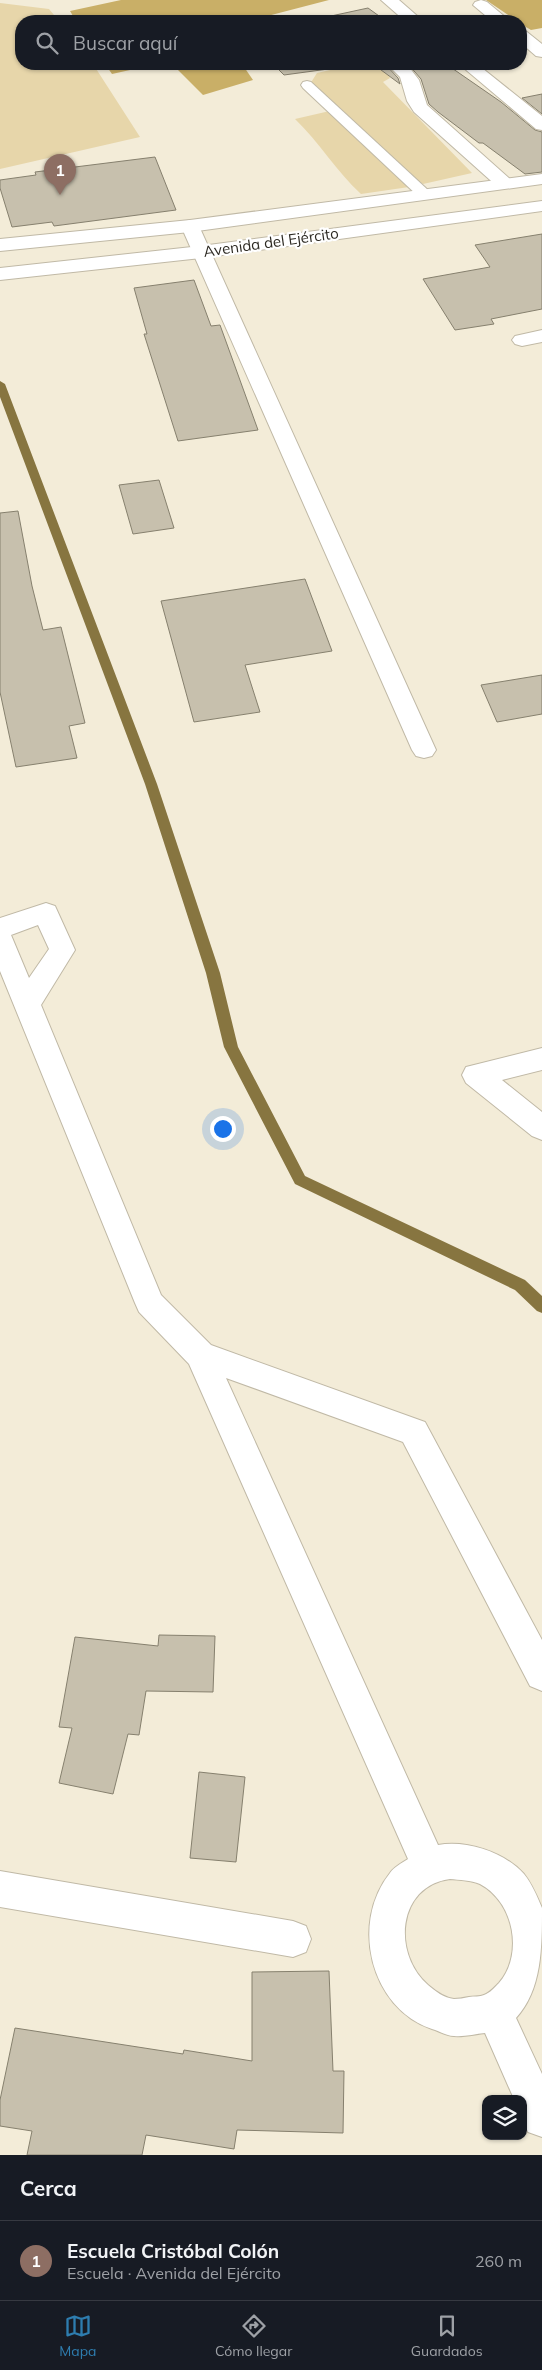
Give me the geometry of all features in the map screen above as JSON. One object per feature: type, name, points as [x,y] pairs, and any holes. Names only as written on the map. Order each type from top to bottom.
[{"type":"street","points":[[389,0],[408,15]]},
{"type":"street","points":[[481,5],[494,15]]},
{"type":"street","points":[[527,40],[542,52]]},
{"type":"street","points":[[404,70],[408,73],[412,81],[411,90],[420,108],[505,184]]},
{"type":"street","points":[[474,70],[542,125]]},
{"type":"street","name":"Avenida del Ejército","points":[[0,245],[190,226],[542,179]]},
{"type":"street","name":"Avenida del Ejército","points":[[0,274],[201,252],[542,206]]},
{"type":"street","points":[[190,226],[424,750]]},
{"type":"street","points":[[522,340],[542,336]]},
{"type":"street","points":[[0,928],[46,913],[62,950],[27,1004]]},
{"type":"street","points":[[0,939],[150,1303],[200,1355],[429,1865]]},
{"type":"street","points":[[542,1059],[476,1075],[542,1128]]},
{"type":"street","points":[[200,1355],[414,1432],[539,1659]]},
{"type":"street","points":[[457,1861],[471,1863],[492,1871],[509,1886],[532,1899],[530,1928],[532,1953],[525,1977],[513,1997],[494,2011],[471,2018],[448,2017],[424,2008],[405,1992],[392,1970],[385,1945],[386,1920],[395,1897],[410,1878],[429,1865],[457,1861]]},
{"type":"street","points":[[0,1889],[293,1939]]},
{"type":"street","points":[[494,2011],[542,2118]]},
{"type":"lane","points":[[307,85],[424,194]]},
{"type":"shaded area","points":[[121,0],[329,0],[271,15],[72,15],[70,11]]},
{"type":"shaded area","points":[[486,0],[542,0],[542,28],[531,30],[527,28],[527,15],[508,15]]},
{"type":"shaded area","points":[[0,3],[49,9],[54,15],[15,15],[15,70],[97,70],[140,137],[0,169]]},
{"type":"shaded area","points":[[109,70],[130,70],[112,74]]},
{"type":"shaded area","points":[[178,70],[246,70],[253,80],[203,95]]},
{"type":"shaded area","points":[[330,70],[386,70],[390,78],[383,82],[472,173],[423,184],[417,181],[409,187],[361,194],[295,119],[334,110],[310,84],[317,73]]},
{"type":"building","points":[[368,8],[378,15],[336,15]]},
{"type":"building","points":[[279,70],[321,70],[284,75]]},
{"type":"building","points":[[381,70],[391,70],[398,78],[400,84]]},
{"type":"building","points":[[413,70],[455,70],[501,102],[535,130],[542,132],[542,172],[525,174],[438,112],[429,104],[421,79]]},
{"type":"building","points":[[542,94],[542,114],[522,98]]},
{"type":"building","points":[[155,157],[176,210],[54,226],[52,222],[12,227],[0,188],[0,180],[36,175],[35,172]]},
{"type":"building","points":[[542,234],[542,309],[491,319],[494,324],[455,330],[423,279],[490,267],[475,245]]},
{"type":"building","points":[[194,280],[211,326],[220,325],[258,430],[178,441],[144,334],[147,334],[134,288]]},
{"type":"building","points":[[159,480],[174,528],[133,534],[119,485]]},
{"type":"building","points":[[18,511],[32,586],[43,630],[61,627],[85,723],[69,726],[77,758],[16,767],[0,692],[0,513]]},
{"type":"building","points":[[305,579],[332,651],[245,665],[260,712],[194,722],[161,601]]},
{"type":"building","points":[[542,675],[542,714],[497,722],[481,685]]},
{"type":"building","points":[[159,1635],[215,1636],[213,1692],[146,1691],[139,1735],[128,1734],[113,1794],[59,1783],[72,1728],[59,1727],[75,1637],[158,1646]]},
{"type":"building","points":[[199,1772],[245,1777],[236,1862],[190,1858]]},
{"type":"building","points":[[329,1971],[333,2071],[344,2071],[343,2133],[237,2130],[234,2149],[146,2135],[142,2155],[27,2155],[32,2131],[0,2126],[0,2100],[15,2028],[183,2054],[184,2050],[252,2061],[252,1972]]},
{"type":"waterway","points":[[0,384],[151,784],[213,973],[231,1047],[300,1180],[520,1285],[542,1306]]},
{"type":"place","name":"Escuela Cristóbal Colón","points":[[60,195]]}]
